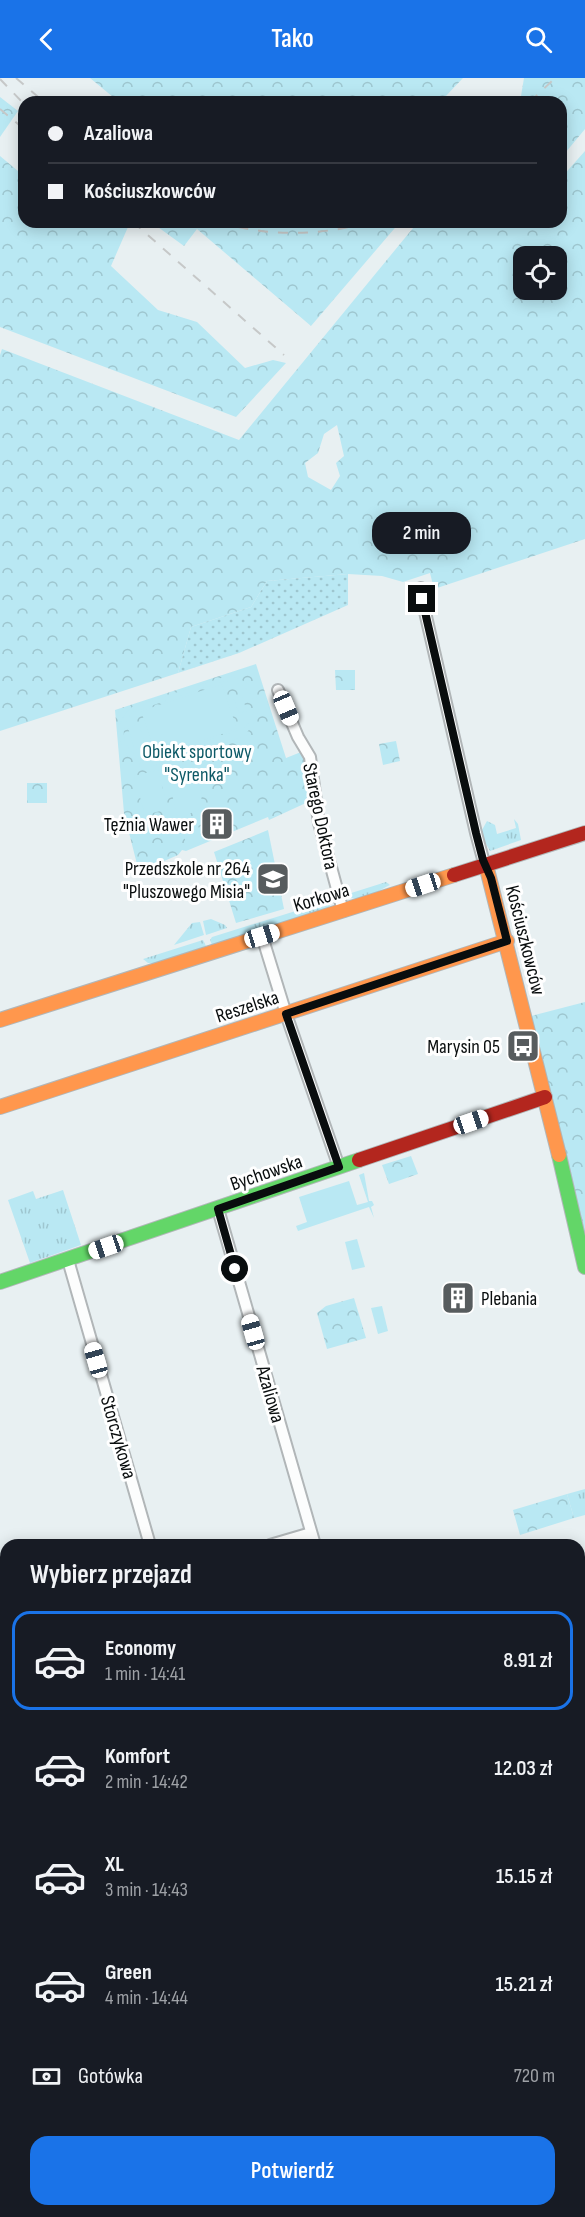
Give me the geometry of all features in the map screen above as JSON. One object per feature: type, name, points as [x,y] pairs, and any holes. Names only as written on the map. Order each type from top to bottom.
[{"type":"street","name":"Kościuszkowców","points":[[421,588],[476,833],[507,941],[585,1267]]},
{"type":"street","name":"Starego Doktora","points":[[278,690],[310,757],[319,823],[344,911]]},
{"type":"street","name":"Korkowa","points":[[0,1020],[585,833]]},
{"type":"street","points":[[262,936],[286,1014],[339,1167]]},
{"type":"street","name":"Reszelska","points":[[0,1107],[507,941]]},
{"type":"street","name":"Bychowska","points":[[0,1282],[545,1097]]},
{"type":"street","name":"Azaliowa","points":[[218,1209],[313,1539]]},
{"type":"street","name":"Storczykowa","points":[[68,1260],[148,1539]]},
{"type":"street","points":[[290,1539],[311,1533]]},
{"type":"green space","points":[[90,78],[463,78],[446,96],[112,96]]},
{"type":"green space","points":[[524,78],[585,78],[585,129],[567,151],[567,96],[521,96]]},
{"type":"green space","points":[[0,97],[18,111],[0,137]]},
{"type":"green space","points":[[585,151],[585,539],[434,589],[430,573],[403,582],[382,576],[348,574],[267,581],[251,607],[191,627],[178,673],[0,731],[0,355],[2,349],[239,440],[413,228],[567,228],[567,171]],"holes":[[[337,425],[344,456],[336,463],[340,476],[331,490],[308,477],[305,463],[318,453],[324,434]]]},
{"type":"green space","points":[[0,156],[18,171],[18,228],[128,228],[111,266],[158,310],[197,322],[245,368],[273,360],[286,363],[236,417],[0,327]]},
{"type":"green space","points":[[159,228],[395,228],[311,326],[197,229],[184,246]]},
{"type":"green space","points":[[348,574],[348,605],[239,653],[178,673],[191,627],[251,607],[267,581]]},
{"type":"green space","name":"Obiekt sportowy \"Syrenka\"","points":[[256,664],[286,758],[301,752],[306,762],[308,802],[269,820],[268,817],[186,851],[182,850],[178,855],[139,872],[124,813],[115,710]]},
{"type":"green space","points":[[335,670],[355,670],[355,690],[336,690]]},
{"type":"green space","points":[[227,676],[238,678],[253,689],[259,706],[258,715],[247,732],[248,735],[141,770],[139,764],[141,763],[126,752],[119,738],[121,722],[132,707]],"holes":[[[224,681],[242,685],[248,691],[254,705],[250,721],[244,728],[154,759],[144,758],[130,750],[124,736],[124,728],[133,712]]]},
{"type":"green space","points":[[222,684],[237,729],[156,756],[141,711]]},
{"type":"green space","points":[[241,694],[247,711],[239,713],[233,697]]},
{"type":"green space","points":[[139,724],[146,747],[135,750],[128,728]]},
{"type":"green space","points":[[396,741],[400,761],[383,765],[379,744]]},
{"type":"green space","points":[[185,764],[200,785],[201,802],[200,809],[178,819],[166,770]]},
{"type":"green space","points":[[158,770],[168,809],[145,815],[134,776]]},
{"type":"green space","points":[[27,783],[47,783],[47,803],[27,803]]},
{"type":"green space","points":[[514,819],[518,824],[521,840],[490,851],[486,844],[483,845],[482,830],[487,821],[495,825],[497,834],[516,828]]},
{"type":"green space","points":[[198,826],[205,841],[188,847],[182,832]]},
{"type":"green space","points":[[268,830],[284,909],[236,923],[214,852]]},
{"type":"green space","points":[[386,882],[390,885],[368,896],[350,898],[345,895]]},
{"type":"green space","points":[[334,899],[328,908],[212,945],[210,940],[212,937]]},
{"type":"green space","points":[[211,919],[227,928],[206,935],[203,921]]},
{"type":"green space","points":[[200,922],[204,935],[174,945],[192,923]]},
{"type":"green space","points":[[203,940],[206,946],[155,963],[148,963],[143,959]]},
{"type":"green space","points":[[585,1002],[585,1251],[531,1016]]},
{"type":"green space","points":[[411,1156],[418,1174],[389,1184],[382,1165]]},
{"type":"green space","points":[[364,1173],[369,1201],[372,1201],[374,1205],[371,1207],[374,1218],[369,1207],[298,1231],[296,1226],[307,1222],[299,1197],[349,1181],[357,1205],[368,1202],[359,1175]]},
{"type":"green space","points":[[63,1190],[81,1245],[30,1263],[8,1200],[33,1191],[36,1199]]},
{"type":"green space","points":[[357,1239],[365,1267],[352,1270],[345,1242]]},
{"type":"green space","points":[[354,1298],[366,1338],[327,1349],[317,1313],[326,1306]]},
{"type":"green space","points":[[382,1306],[388,1331],[378,1334],[371,1308]]},
{"type":"green space","points":[[585,1489],[585,1515],[574,1518],[567,1494]]},
{"type":"green space","points":[[567,1494],[574,1518],[520,1535],[513,1510]]},
{"type":"railway","points":[[16,78],[37,96]]},
{"type":"railway","points":[[536,96],[555,78]]},
{"type":"railway","points":[[0,79],[18,98]]},
{"type":"railway","points":[[0,109],[18,124]]},
{"type":"railway","points":[[140,228],[284,355]]},
{"type":"railway","points":[[244,228],[294,233],[345,228]]},
{"type":"traffic: fast","points":[[559,1155],[585,1267]]},
{"type":"traffic: fast","points":[[0,1282],[359,1160]]},
{"type":"traffic: slow","points":[[486,865],[559,1155]]},
{"type":"traffic: slow","points":[[0,1020],[454,875]]},
{"type":"traffic: slow","points":[[0,1107],[507,941]]},
{"type":"traffic: jam","points":[[454,875],[585,833]]},
{"type":"traffic: jam","points":[[359,1160],[545,1097]]},
{"type":"place","name":"Tężnia Wawer","points":[[217,824]]},
{"type":"place","name":"Przedszkole nr 264 \"Pluszowego Misia\"","points":[[273,879]]},
{"type":"place","name":"Marysin 05","points":[[523,1046]]},
{"type":"place","name":"Plebania","points":[[458,1298]]},
{"type":"route","points":[[235,1269],[218,1209],[339,1167],[286,1014],[507,941],[491,878],[483,860],[476,833],[422,599]]}]
